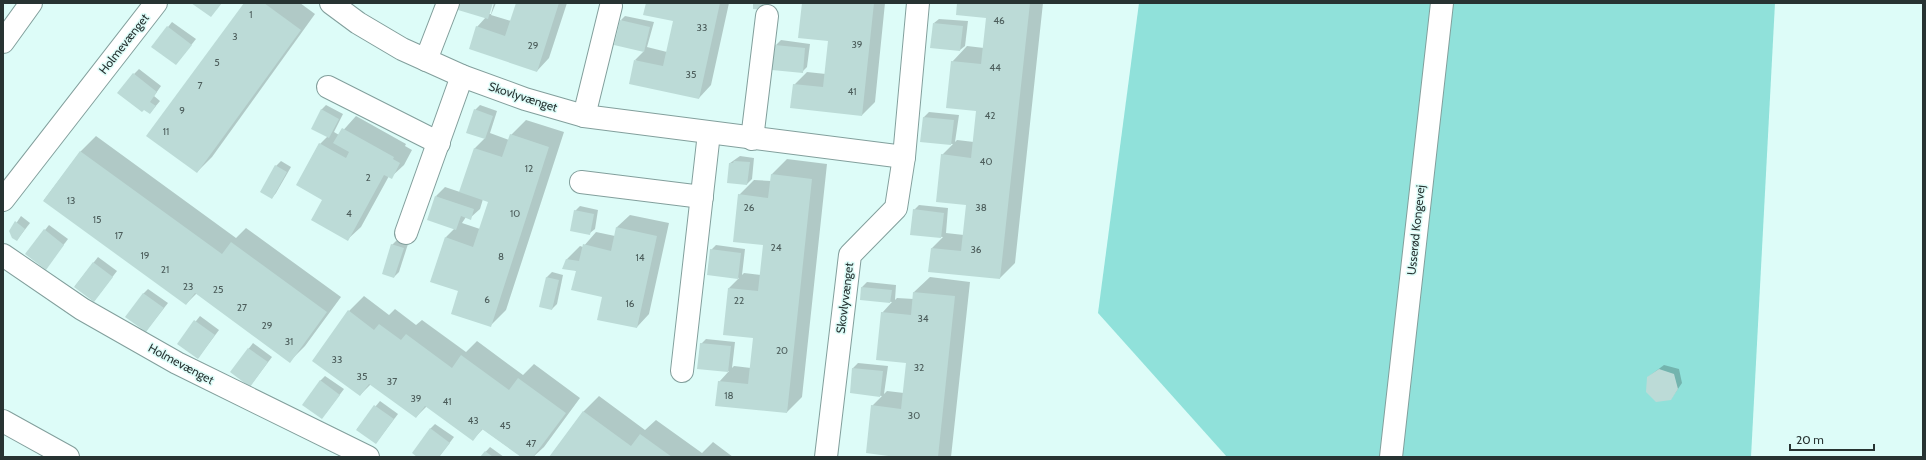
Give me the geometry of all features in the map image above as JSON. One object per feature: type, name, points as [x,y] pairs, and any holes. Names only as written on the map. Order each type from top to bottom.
[{"type":"street","points":[[3,42],[31,3]]},
{"type":"street","name":"Holmevænget","points":[[3,200],[156,3]]},
{"type":"street","name":"Skovlyvænget","points":[[331,3],[358,23],[402,49],[426,60],[462,76],[525,99],[584,116],[709,134],[904,157]]},
{"type":"street","points":[[426,60],[448,3]]},
{"type":"street","name":"Skovlyvænget","points":[[826,457],[850,256],[896,208],[904,157],[918,3]]},
{"type":"street","name":"Usserød Kongevej","points":[[1391,457],[1442,3]]},
{"type":"street","points":[[584,116],[611,6]]},
{"type":"street","points":[[752,139],[767,16]]},
{"type":"street","points":[[406,233],[462,76]]},
{"type":"street","points":[[328,87],[438,143]]},
{"type":"street","points":[[682,371],[709,134]]},
{"type":"street","points":[[582,182],[702,197]]},
{"type":"street","name":"Holmevænget","points":[[3,256],[82,309],[177,363],[368,457]]},
{"type":"street","points":[[3,420],[68,457]]},
{"type":"shaded area","points":[[1139,3],[1775,3],[1751,457],[1227,457],[1098,313]]},
{"type":"building","points":[[191,3],[222,3],[211,17]]},
{"type":"building","points":[[244,3],[264,3],[301,30],[197,173],[146,136]]},
{"type":"building","points":[[460,3],[493,3],[488,19],[458,10]]},
{"type":"building","points":[[516,3],[559,3],[537,72],[469,49],[476,26],[505,36]]},
{"type":"building","points":[[646,3],[720,3],[699,99],[629,84],[634,60],[663,66],[673,21],[643,15]]},
{"type":"building","points":[[753,3],[767,3],[766,10],[753,9]]},
{"type":"building","points":[[802,3],[874,3],[862,116],[790,108],[793,84],[823,87],[828,41],[798,38]]},
{"type":"building","points":[[957,3],[1030,3],[1000,279],[928,272],[931,248],[961,251],[966,205],[936,202],[941,154],[971,158],[976,111],[946,108],[951,61],[981,64],[986,18],[956,15]]},
{"type":"building","points":[[620,20],[650,27],[644,52],[614,45]]},
{"type":"building","points":[[933,23],[963,26],[960,51],[930,48]]},
{"type":"building","points":[[167,26],[192,45],[176,65],[151,47]]},
{"type":"building","points":[[775,45],[805,48],[803,73],[772,70]]},
{"type":"building","points":[[133,73],[157,92],[150,102],[156,106],[150,114],[144,110],[142,112],[117,93]]},
{"type":"building","points":[[321,109],[339,119],[329,138],[311,129]]},
{"type":"building","points":[[474,109],[493,116],[485,139],[466,133]]},
{"type":"building","points":[[923,117],[954,120],[951,145],[920,142]]},
{"type":"building","points":[[342,128],[394,157],[393,159],[400,163],[392,179],[384,175],[348,241],[311,220],[322,200],[296,185],[319,143],[346,158],[349,152],[333,143]]},
{"type":"building","points":[[510,134],[549,147],[491,327],[451,314],[458,291],[430,282],[445,237],[473,247],[488,202],[459,192],[474,148],[502,157]]},
{"type":"building","points":[[80,151],[222,254],[231,242],[327,312],[290,363],[195,293],[186,305],[43,201]]},
{"type":"building","points":[[734,161],[750,162],[747,185],[727,183],[729,163],[733,163]]},
{"type":"building","points":[[275,165],[287,172],[272,199],[260,192]]},
{"type":"building","points":[[771,174],[812,179],[787,413],[715,406],[718,381],[748,384],[753,338],[723,335],[728,288],[758,291],[763,245],[733,242],[738,194],[768,198]]},
{"type":"building","points":[[435,196],[474,209],[471,220],[461,216],[456,230],[427,220]]},
{"type":"building","points":[[913,209],[944,213],[941,238],[910,235]]},
{"type":"building","points":[[574,210],[594,214],[590,235],[570,231]]},
{"type":"building","points":[[15,221],[25,229],[17,241],[12,238],[9,231]]},
{"type":"building","points":[[616,227],[657,236],[637,328],[597,320],[602,297],[571,290],[576,271],[562,269],[566,259],[579,261],[583,244],[611,251]]},
{"type":"building","points":[[44,229],[64,245],[46,270],[25,254]]},
{"type":"building","points":[[391,244],[404,248],[394,278],[382,274]]},
{"type":"building","points":[[710,249],[741,253],[738,279],[707,275]]},
{"type":"building","points":[[93,262],[113,277],[94,302],[74,287]]},
{"type":"building","points":[[546,277],[559,280],[552,310],[539,307]]},
{"type":"building","points":[[861,287],[892,290],[890,303],[860,300]]},
{"type":"building","points":[[913,292],[955,296],[938,457],[896,457],[866,453],[871,405],[901,409],[906,363],[876,360],[881,312],[911,315]]},
{"type":"building","points":[[143,293],[164,308],[146,332],[125,317]]},
{"type":"building","points":[[348,310],[374,330],[379,324],[401,340],[406,334],[452,368],[461,355],[509,390],[518,378],[566,413],[533,457],[521,457],[482,429],[473,441],[425,406],[416,418],[369,384],[360,396],[312,361]]},
{"type":"building","points":[[194,320],[215,335],[198,359],[177,344]]},
{"type":"building","points":[[700,343],[731,346],[728,372],[697,369]]},
{"type":"building","points":[[248,348],[268,362],[250,387],[230,372]]},
{"type":"building","points":[[852,368],[883,371],[880,397],[850,393]]},
{"type":"building","points":[[1659,369],[1674,374],[1678,389],[1671,400],[1656,402],[1646,392],[1647,377]]},
{"type":"building","points":[[320,380],[340,395],[322,419],[302,405]]},
{"type":"building","points":[[374,405],[394,419],[376,444],[356,430]]},
{"type":"building","points":[[583,411],[631,446],[640,434],[672,457],[549,457]]},
{"type":"building","points":[[430,428],[450,443],[439,457],[417,457],[412,453]]},
{"type":"building","points":[[485,451],[493,457],[480,457]]}]
